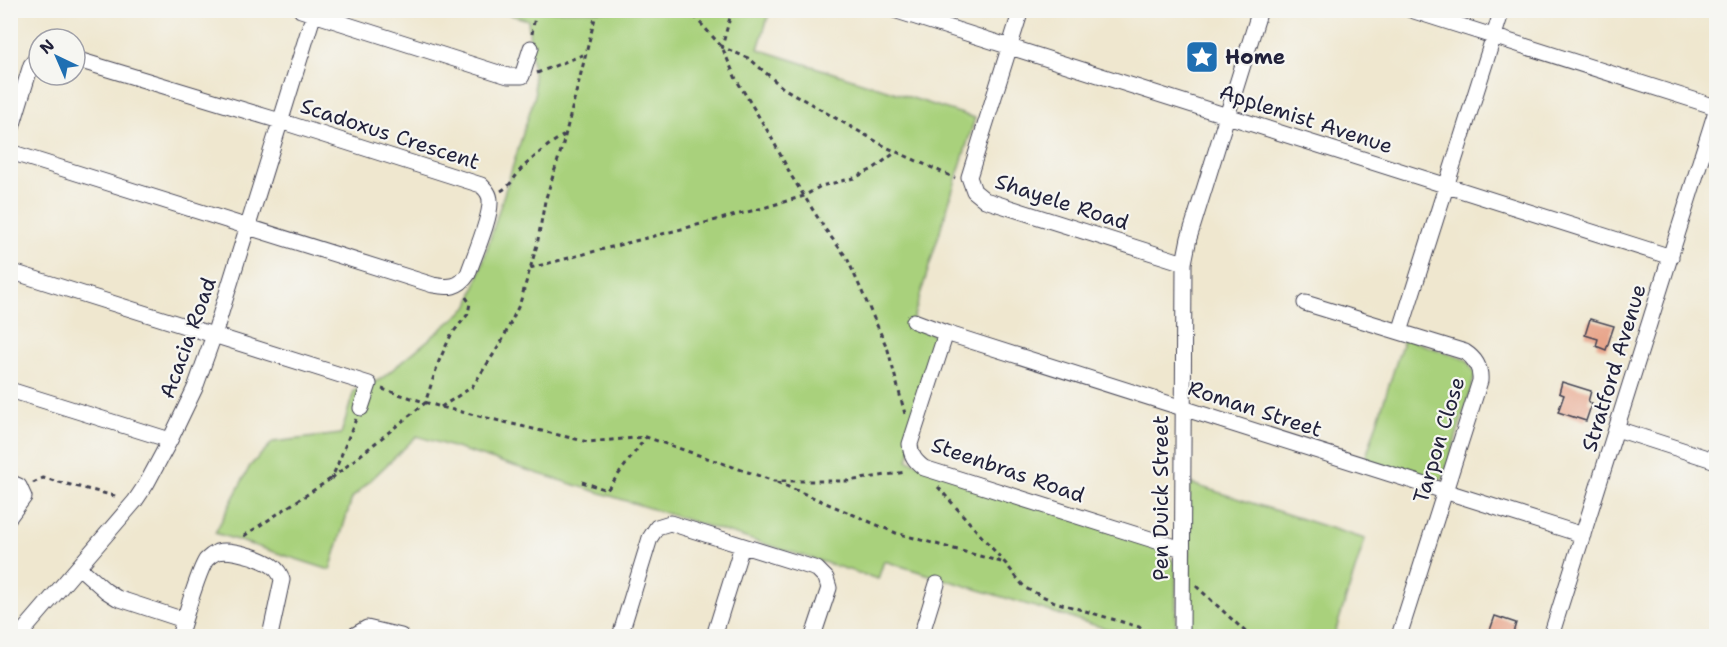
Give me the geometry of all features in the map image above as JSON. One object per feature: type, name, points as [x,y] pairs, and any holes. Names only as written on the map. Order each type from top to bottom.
[{"type":"street","name":"Applemist Avenue","points":[[894,10],[1671,257]]},
{"type":"street","name":"Shayele Road","points":[[1021,10],[969,177],[974,191],[985,200],[1184,263]]},
{"type":"street","name":"Pen Duick Street","points":[[1182,636],[1184,263],[1189,238],[1260,10]]},
{"type":"street","points":[[1411,10],[1716,109]]},
{"type":"street","points":[[1400,332],[1502,10]]},
{"type":"street","points":[[310,12],[508,76],[522,76],[531,48]]},
{"type":"street","name":"Acacia Road","points":[[19,636],[135,501],[170,440],[195,387],[248,226],[310,12]]},
{"type":"street","name":"Scadoxus Crescent","points":[[87,62],[481,185],[487,190],[490,200],[489,211],[468,274],[463,282],[456,286]]},
{"type":"street","points":[[10,134],[27,78]]},
{"type":"street","name":"Stratford Avenue","points":[[1551,636],[1716,109]]},
{"type":"street","points":[[10,152],[433,285],[456,286]]},
{"type":"street","points":[[10,271],[369,384],[360,408]]},
{"type":"street","name":"Tarpon Close","points":[[1305,303],[1465,352],[1475,360],[1480,370],[1480,381],[1399,636]]},
{"type":"street","name":"Roman Street","points":[[914,321],[1583,535]]},
{"type":"street","name":"Steenbras Road","points":[[946,333],[913,432],[910,451],[916,461],[924,468],[1182,549]]},
{"type":"street","points":[[10,390],[170,440]]},
{"type":"street","points":[[1617,429],[1716,461]]},
{"type":"street","points":[[10,516],[24,497],[16,485]]},
{"type":"street","points":[[620,636],[650,538],[657,527],[670,523],[817,569],[826,578],[829,588],[813,636]]},
{"type":"street","points":[[714,636],[742,546]]},
{"type":"street","points":[[179,636],[207,560],[219,551],[227,551],[245,554],[264,561],[279,572],[282,580],[270,636]]},
{"type":"street","points":[[79,567],[117,598],[184,620]]},
{"type":"street","points":[[921,636],[937,584]]},
{"type":"street","points":[[353,636],[367,628],[401,636]]},
{"type":"path","points":[[531,48],[532,26],[536,10]]},
{"type":"path","points":[[441,407],[472,387],[501,343],[520,303],[597,10]]},
{"type":"path","points":[[684,10],[694,16],[722,47],[736,79],[792,177],[847,258],[888,350],[904,413],[913,432]]},
{"type":"path","points":[[694,16],[723,10]]},
{"type":"path","points":[[722,47],[732,10]]},
{"type":"path","points":[[722,47],[750,59],[783,88],[896,152],[956,179],[974,191]]},
{"type":"path","points":[[522,76],[548,69],[585,54]]},
{"type":"path","points":[[487,190],[500,191],[511,184],[522,168],[555,140],[565,135]]},
{"type":"path","points":[[530,268],[763,208],[804,195],[821,186],[854,178],[873,169],[896,152]]},
{"type":"path","points":[[244,536],[332,478],[425,403],[439,361],[451,335],[468,314],[470,303],[456,286]]},
{"type":"path","points":[[369,384],[425,403],[588,442],[646,437],[774,481],[896,533],[1006,564]]},
{"type":"path","points":[[332,478],[360,408]]},
{"type":"path","points":[[582,482],[607,490],[646,437]]},
{"type":"path","points":[[774,481],[848,481],[924,468],[956,509],[1025,588],[1055,602],[1139,627],[1152,636]]},
{"type":"path","points":[[16,485],[43,478],[135,501]]},
{"type":"path","points":[[1182,574],[1250,636]]},
{"type":"green space","points":[[498,11],[770,11],[758,49],[975,118],[912,322],[933,335],[936,345],[908,460],[1163,549],[1176,565],[1176,636],[1130,636],[884,561],[878,579],[417,436],[352,498],[330,570],[215,533],[250,466],[273,442],[341,434],[354,391],[381,379],[469,306],[535,95],[528,20]]},
{"type":"green space","points":[[1404,338],[1467,360],[1475,375],[1444,477],[1436,481],[1365,460]]},
{"type":"green space","points":[[1189,483],[1365,539],[1334,636],[1189,636]]},
{"type":"building","points":[[1590,319],[1614,326],[1606,350],[1596,346],[1598,339],[1585,335]]},
{"type":"building","points":[[1562,382],[1591,391],[1588,402],[1592,403],[1586,421],[1558,412],[1564,395],[1559,393]]},
{"type":"building","points":[[1495,616],[1516,623],[1512,636],[1488,636]]},
{"type":"place","name":"Home","points":[[1202,57]]}]
